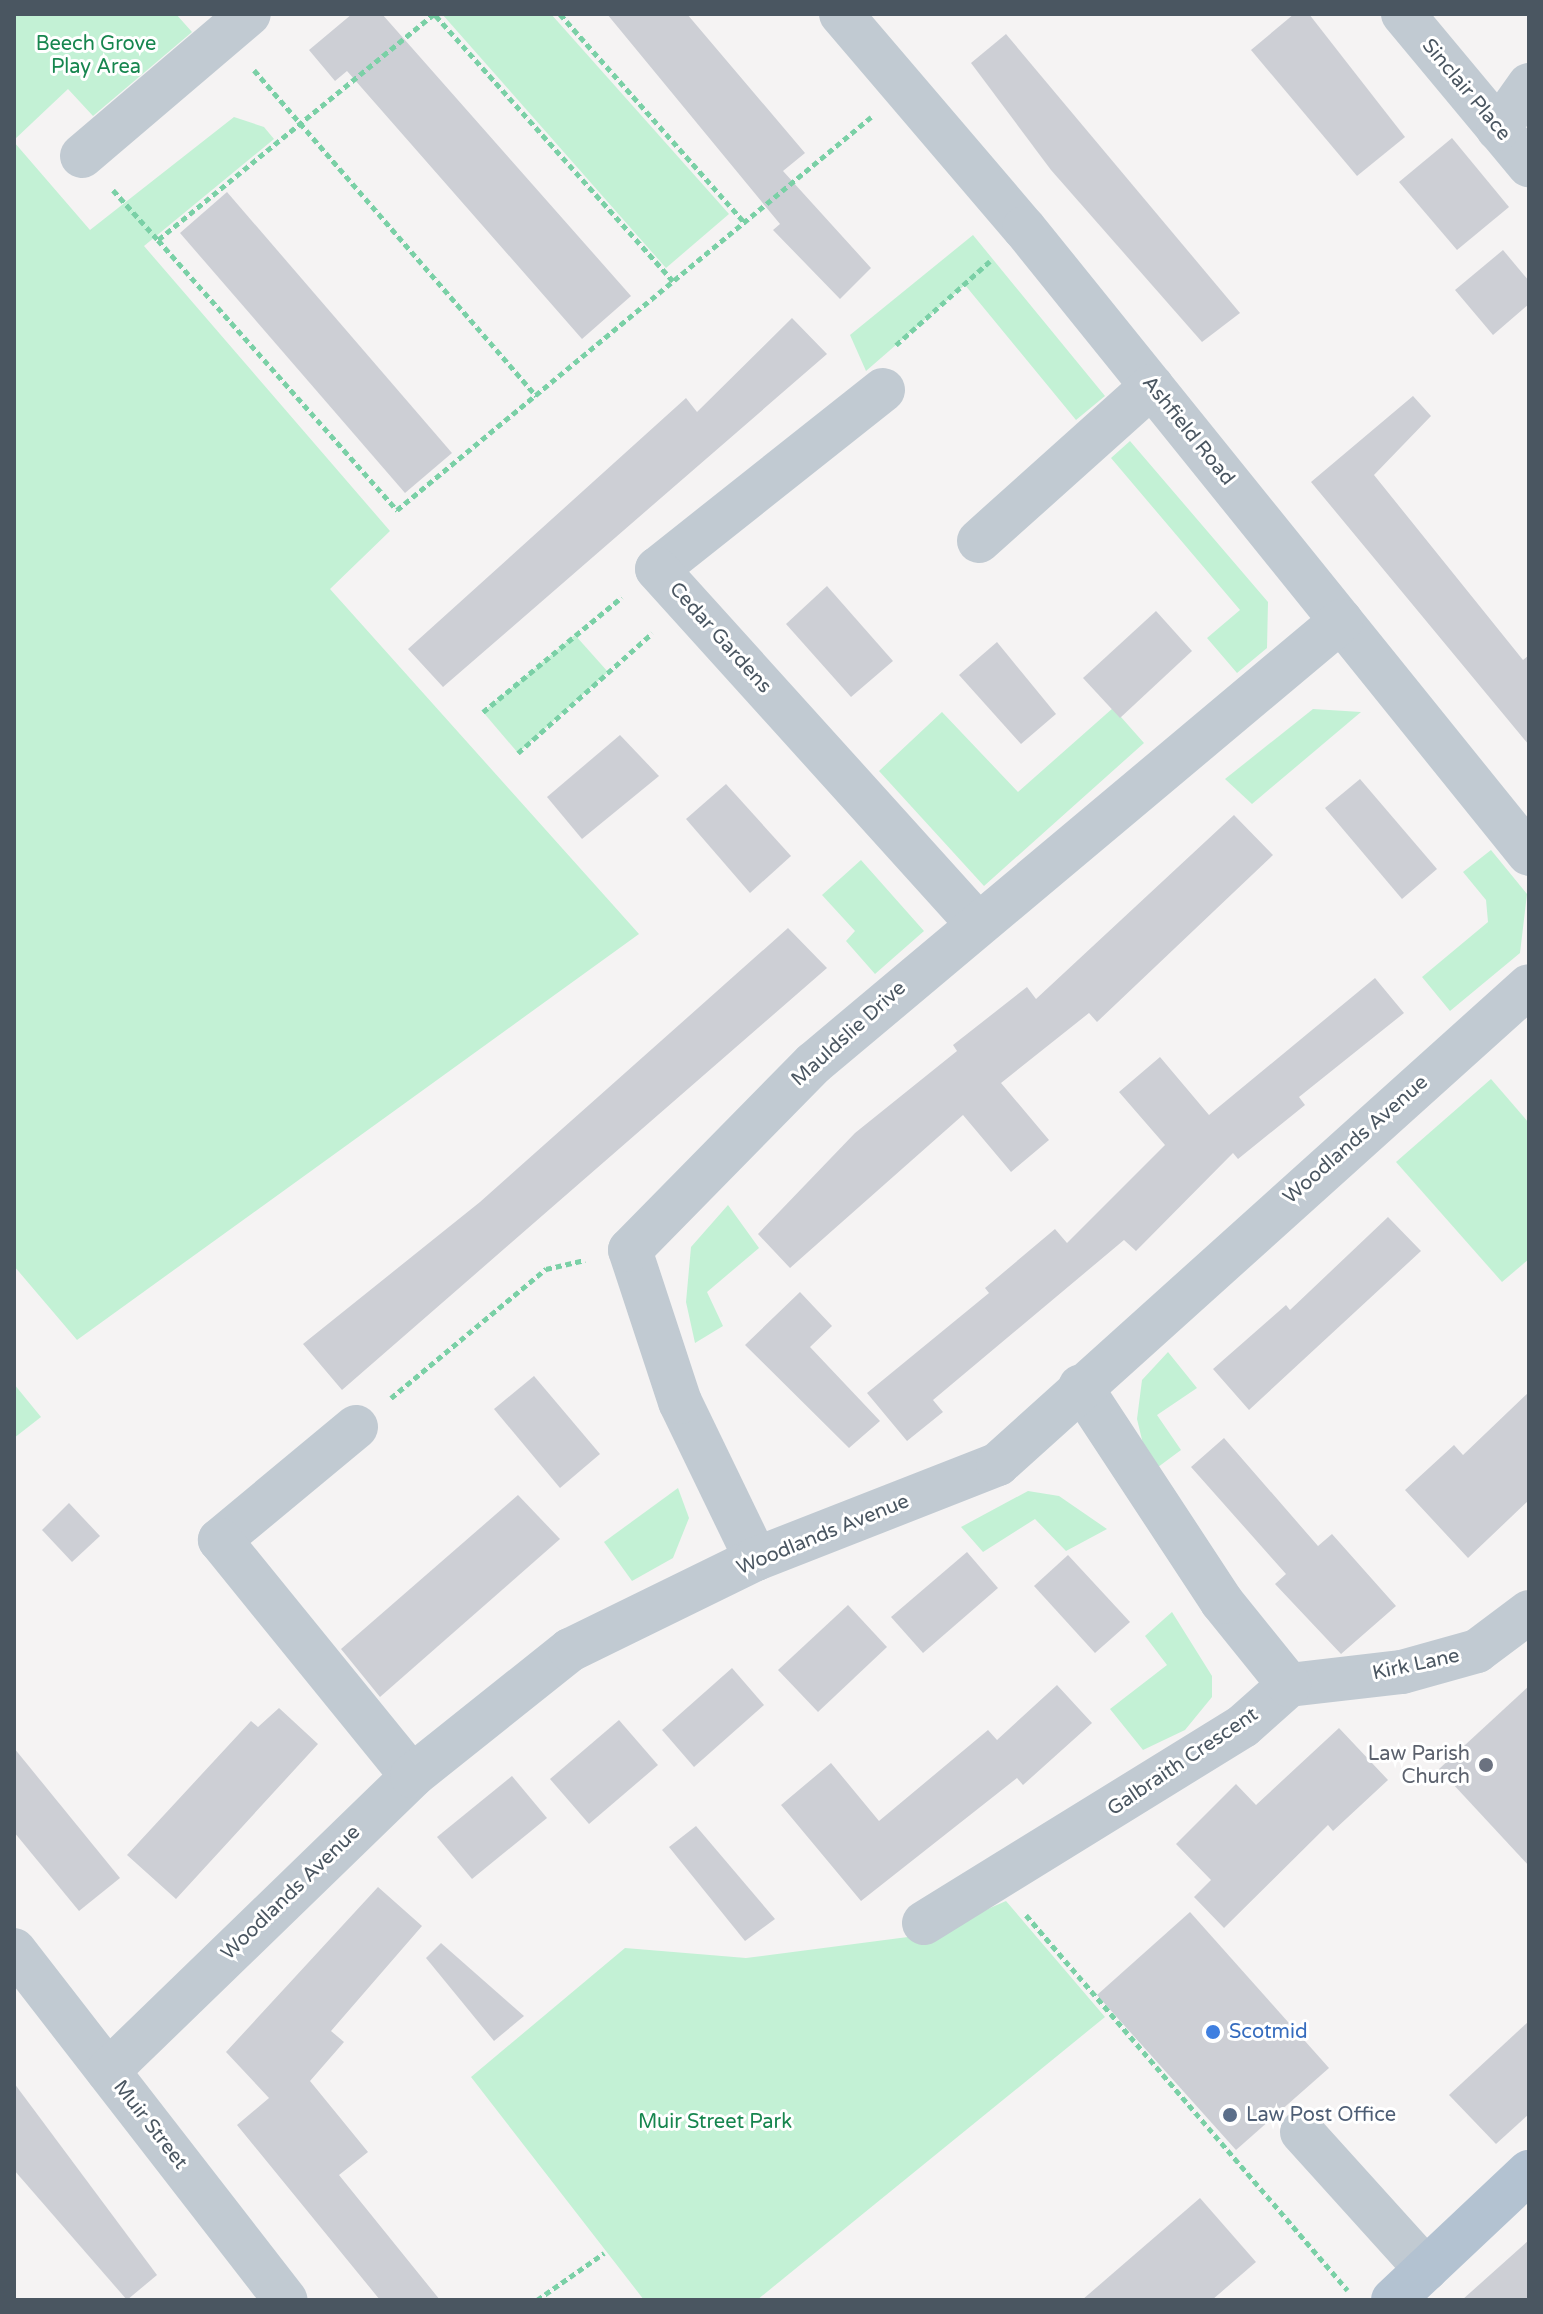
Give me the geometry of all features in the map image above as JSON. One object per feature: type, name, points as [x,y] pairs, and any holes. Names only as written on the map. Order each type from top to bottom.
[{"type":"main road","points":[[1393,2300],[1529,2172]]},
{"type":"street","name":"Ashfield Road","points":[[841,14],[1024,228],[1529,854]]},
{"type":"street","name":"Sinclair Place","points":[[1403,14],[1529,165]]},
{"type":"street","points":[[82,156],[237,25]]},
{"type":"street","points":[[1498,129],[1529,85]]},
{"type":"street","points":[[979,541],[1152,386]]},
{"type":"street","name":"Cedar Gardens","points":[[883,390],[657,569],[975,921]]},
{"type":"street","name":"Mauldslie Drive","points":[[630,1250],[814,1063],[975,921],[1341,621]]},
{"type":"street","name":"Woodlands Avenue","points":[[108,2071],[412,1776],[570,1650],[756,1559],[998,1464],[1080,1386],[1529,986]]},
{"type":"street","points":[[630,1250],[680,1402],[756,1559]]},
{"type":"street","points":[[1080,1386],[1222,1602],[1289,1685]]},
{"type":"street","points":[[356,1427],[220,1540],[412,1776]]},
{"type":"street","name":"Kirk Lane","points":[[1289,1685],[1402,1672],[1477,1651],[1529,1612]]},
{"type":"street","name":"Galbraith Crescent","points":[[924,1923],[998,1883],[1243,1726],[1289,1685]]},
{"type":"street","name":"Muir Street","points":[[14,1950],[108,2071],[270,2295]]},
{"type":"street","points":[[1302,2132],[1426,2269]]},
{"type":"path","points":[[158,240],[434,14],[673,281]]},
{"type":"path","points":[[560,14],[744,222]]},
{"type":"path","points":[[237,25],[301,123],[536,396]]},
{"type":"path","points":[[82,156],[397,510],[905,88]]},
{"type":"path","points":[[883,390],[866,371],[1024,228]]},
{"type":"path","points":[[483,712],[657,569]]},
{"type":"path","points":[[518,753],[688,600]]},
{"type":"path","points":[[356,1427],[546,1269],[630,1250]]},
{"type":"path","points":[[998,1883],[1356,2300]]},
{"type":"path","points":[[537,2300],[604,2253]]},
{"type":"green space","name":"Beech Grove Play Area","points":[[14,14],[176,14],[192,32],[93,116],[68,89],[14,140]]},
{"type":"green space","points":[[442,14],[551,14],[729,214],[666,268]]},
{"type":"green space","points":[[234,117],[264,127],[274,139],[144,246],[390,531],[330,589],[639,934],[77,1340],[14,1266],[14,142],[90,230]]},
{"type":"green space","points":[[973,235],[1105,396],[1076,420],[965,285],[866,371],[850,335]]},
{"type":"green space","points":[[1130,441],[1268,602],[1267,648],[1237,673],[1207,638],[1240,610],[1111,458]]},
{"type":"green space","points":[[575,635],[608,672],[518,753],[483,712]]},
{"type":"green space","points":[[1113,708],[1144,743],[984,886],[879,771],[942,712],[1018,792]]},
{"type":"green space","points":[[1313,709],[1361,712],[1252,804],[1225,779]]},
{"type":"green space","points":[[1491,850],[1527,894],[1520,953],[1450,1011],[1422,977],[1488,922],[1486,900],[1463,872]]},
{"type":"green space","points":[[861,860],[924,931],[875,974],[846,941],[855,931],[822,895]]},
{"type":"green space","points":[[1491,1079],[1529,1123],[1529,1259],[1502,1282],[1396,1162]]},
{"type":"green space","points":[[728,1205],[759,1248],[707,1292],[723,1326],[695,1343],[686,1302],[691,1247]]},
{"type":"green space","points":[[1168,1352],[1197,1388],[1157,1415],[1181,1450],[1150,1473],[1137,1419],[1142,1380]]},
{"type":"green space","points":[[14,1384],[41,1417],[14,1438]]},
{"type":"green space","points":[[678,1488],[689,1518],[673,1558],[632,1581],[604,1542]]},
{"type":"green space","points":[[1028,1491],[1059,1496],[1107,1529],[1066,1551],[1035,1519],[983,1552],[961,1527]]},
{"type":"green space","points":[[1172,1612],[1212,1676],[1212,1697],[1185,1730],[1143,1750],[1110,1709],[1167,1665],[1145,1636]]},
{"type":"green space","name":"Muir Street Park","points":[[1006,1901],[1105,2017],[757,2300],[644,2300],[471,2077],[625,1948],[746,1958],[931,1934]]},
{"type":"building","points":[[352,14],[382,14],[631,296],[582,339],[347,71],[335,81],[309,50]]},
{"type":"building","points":[[607,14],[687,14],[805,153],[783,171],[871,268],[840,299],[773,230],[780,224]]},
{"type":"building","points":[[1294,14],[1309,14],[1405,137],[1357,176],[1251,50]]},
{"type":"building","points":[[1006,34],[1240,313],[1202,342],[1051,170],[971,63]]},
{"type":"building","points":[[1452,138],[1509,207],[1457,250],[1399,182]]},
{"type":"building","points":[[227,192],[452,453],[405,493],[180,233]]},
{"type":"building","points":[[1503,250],[1529,281],[1529,304],[1493,335],[1455,290]]},
{"type":"building","points":[[792,318],[827,354],[443,687],[408,649],[686,398],[697,412]]},
{"type":"building","points":[[1413,396],[1431,416],[1374,475],[1523,660],[1529,655],[1529,745],[1311,482]]},
{"type":"building","points":[[827,586],[893,661],[851,697],[786,624]]},
{"type":"building","points":[[1156,611],[1192,651],[1120,718],[1083,678]]},
{"type":"building","points":[[997,642],[1056,714],[1021,744],[959,675]]},
{"type":"building","points":[[620,735],[659,776],[582,839],[547,797]]},
{"type":"building","points":[[1360,779],[1437,869],[1402,899],[1325,808]]},
{"type":"building","points":[[726,784],[791,856],[750,893],[686,819]]},
{"type":"building","points":[[1234,815],[1273,855],[1097,1022],[1089,1013],[1001,1083],[1049,1140],[1011,1172],[963,1115],[790,1268],[758,1234],[855,1133],[957,1051],[953,1045],[1027,987],[1036,999]]},
{"type":"building","points":[[788,928],[827,968],[342,1390],[303,1344],[480,1202]]},
{"type":"building","points":[[1375,978],[1404,1013],[1299,1097],[1305,1105],[1238,1159],[1233,1153],[1136,1251],[1124,1240],[933,1400],[943,1412],[907,1441],[867,1393],[989,1293],[985,1288],[1055,1229],[1067,1243],[1165,1145],[1119,1092],[1160,1057],[1209,1115]]},
{"type":"building","points":[[1388,1217],[1421,1251],[1249,1410],[1213,1369],[1286,1305],[1290,1310]]},
{"type":"building","points":[[800,1292],[832,1326],[810,1347],[880,1421],[849,1448],[745,1345]]},
{"type":"building","points":[[534,1376],[600,1454],[560,1488],[494,1409]]},
{"type":"building","points":[[1529,1392],[1529,1500],[1468,1558],[1405,1490],[1454,1445],[1463,1455]]},
{"type":"building","points":[[1224,1438],[1318,1546],[1332,1534],[1396,1606],[1341,1654],[1275,1584],[1286,1574],[1191,1467]]},
{"type":"building","points":[[518,1495],[560,1539],[380,1697],[341,1649]]},
{"type":"building","points":[[69,1503],[100,1536],[72,1562],[42,1530]]},
{"type":"building","points":[[967,1552],[998,1588],[923,1653],[891,1617]]},
{"type":"building","points":[[1068,1555],[1130,1622],[1095,1653],[1034,1586]]},
{"type":"building","points":[[848,1605],[887,1647],[818,1712],[778,1670]]},
{"type":"building","points":[[732,1668],[764,1705],[694,1767],[662,1730]]},
{"type":"building","points":[[1057,1685],[1092,1723],[1023,1785],[1017,1778],[861,1901],[781,1805],[831,1763],[879,1821],[988,1730],[997,1740]]},
{"type":"building","name":"Law Parish Church","points":[[1529,1686],[1529,1866],[1439,1769]]},
{"type":"building","points":[[279,1708],[318,1744],[176,1899],[127,1855],[251,1721],[258,1727]]},
{"type":"building","points":[[619,1720],[658,1765],[589,1824],[550,1779]]},
{"type":"building","points":[[1339,1728],[1388,1780],[1333,1831],[1328,1825],[1224,1928],[1194,1897],[1211,1880],[1176,1844],[1236,1784],[1256,1805]]},
{"type":"building","points":[[14,1748],[120,1878],[79,1911],[14,1832]]},
{"type":"building","points":[[512,1776],[547,1818],[472,1879],[437,1837]]},
{"type":"building","points":[[696,1826],[775,1919],[745,1941],[669,1847]]},
{"type":"building","points":[[378,1887],[422,1926],[331,2031],[344,2042],[310,2081],[368,2152],[339,2175],[440,2300],[380,2300],[237,2125],[269,2098],[226,2052]]},
{"type":"building","name":"Scotmid","points":[[1190,1912],[1329,2068],[1236,2150],[1097,1995]]},
{"type":"building","points":[[441,1943],[524,2016],[494,2041],[426,1958]]},
{"type":"building","points":[[1529,2021],[1529,2114],[1496,2144],[1449,2095]]},
{"type":"building","points":[[14,2083],[157,2275],[127,2300],[14,2170]]},
{"type":"building","points":[[1200,2198],[1256,2262],[1212,2300],[1082,2300]]},
{"type":"building","points":[[1529,2240],[1529,2300],[1462,2300]]},
{"type":"place","name":"Law Parish Church","points":[[1486,1765]]},
{"type":"place","name":"Scotmid","points":[[1213,2032]]},
{"type":"place","name":"Law Post Office","points":[[1230,2115]]}]
